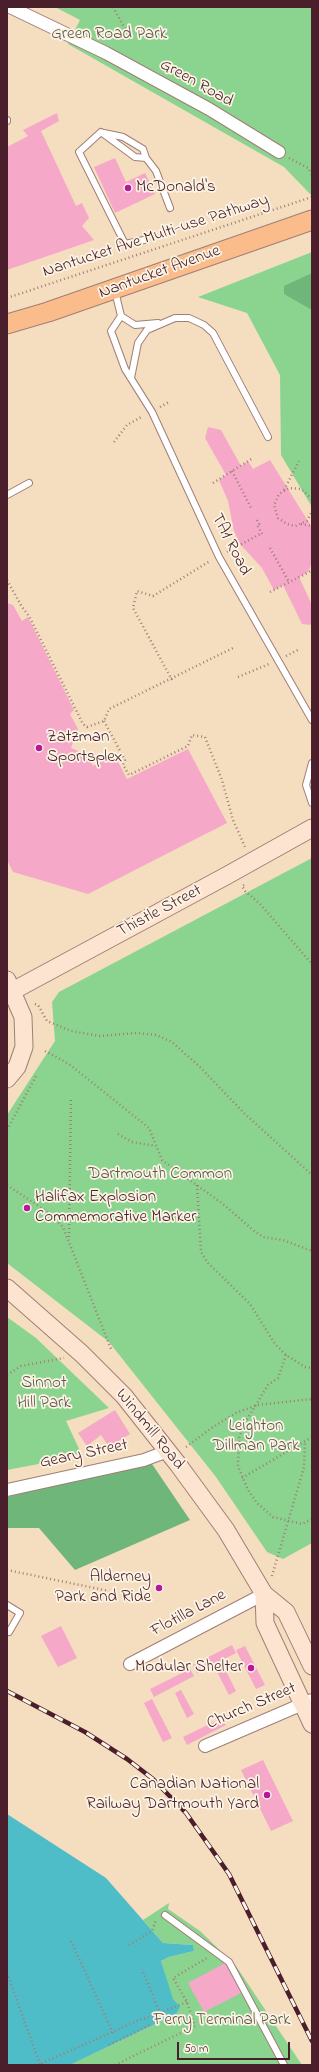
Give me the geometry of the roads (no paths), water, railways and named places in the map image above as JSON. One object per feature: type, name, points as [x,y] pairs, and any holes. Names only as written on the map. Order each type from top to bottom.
[{"type":"main road","name":"Nantucket Avenue","points":[[7,324],[114,289],[312,220]]},
{"type":"main road","name":"Thistle Street","points":[[9,988],[312,828]]},
{"type":"main road","points":[[7,1079],[17,1067],[24,1047],[23,1017],[9,988]]},
{"type":"main road","name":"Windmill Road","points":[[7,1288],[82,1354],[124,1396],[168,1451],[226,1530],[264,1594]]},
{"type":"main road","points":[[264,1594],[286,1612],[312,1666]]},
{"type":"main road","points":[[264,1594],[265,1623],[307,1702],[312,1724]]},
{"type":"street","name":"Green Road","points":[[10,7],[106,53],[209,109],[278,152]]},
{"type":"street","name":"Geary Street","points":[[7,1490],[144,1460],[168,1451]]},
{"type":"street","name":"Flotilla Lane","points":[[130,1664],[264,1594]]},
{"type":"street","name":"Church Street","points":[[205,1746],[307,1702]]},
{"type":"lane","points":[[101,132],[135,157],[146,158]]},
{"type":"lane","points":[[101,132],[123,137],[144,149],[146,158],[156,171],[170,208]]},
{"type":"lane","points":[[101,132],[79,152],[125,244],[144,240]]},
{"type":"lane","points":[[114,289],[121,316],[135,325],[163,323]]},
{"type":"lane","name":"TA1 Road","points":[[121,316],[111,331],[125,369],[152,412],[218,557],[312,720]]},
{"type":"lane","points":[[131,378],[138,343],[147,330],[176,318],[189,318],[204,325],[213,333],[268,437]]},
{"type":"lane","points":[[7,495],[29,484]]},
{"type":"lane","points":[[312,763],[306,785],[312,803]]},
{"type":"lane","points":[[7,1605],[20,1613],[9,1632]]},
{"type":"lane","points":[[165,1915],[229,1962],[284,2065]]},
{"type":"water","points":[[7,1814],[106,1878],[163,1943],[193,1945],[194,1951],[169,1957],[161,1961],[173,1999],[180,2007],[176,2014],[70,2065],[7,2065]]},
{"type":"railway","points":[[7,1691],[85,1732],[127,1759],[153,1779],[186,1813],[229,1874],[312,2041]]},
{"type":"place","name":"McDonald's","points":[[128,188]]},
{"type":"place","name":"Zatzman Sportsplex","points":[[39,748]]},
{"type":"place","name":"Halifax Explosion Commemorative Marker","points":[[27,1208]]},
{"type":"place","name":"Alderney Park and Ride","points":[[159,1588]]},
{"type":"place","name":"Modular Shelter","points":[[251,1668]]},
{"type":"place","name":"Canadian National Railway Dartmouth Yard","points":[[267,1795]]},
{"type":"park label","name":"Green Road Park","points":[[109,35]]},
{"type":"park label","name":"Dartmouth Common","points":[[160,1175]]},
{"type":"park label","name":"Sinnot Hill Park","points":[[44,1394]]},
{"type":"park label","name":"Leighton Dillman Park","points":[[256,1437]]},
{"type":"park label","name":"Ferry Terminal Park","points":[[222,2021]]}]
